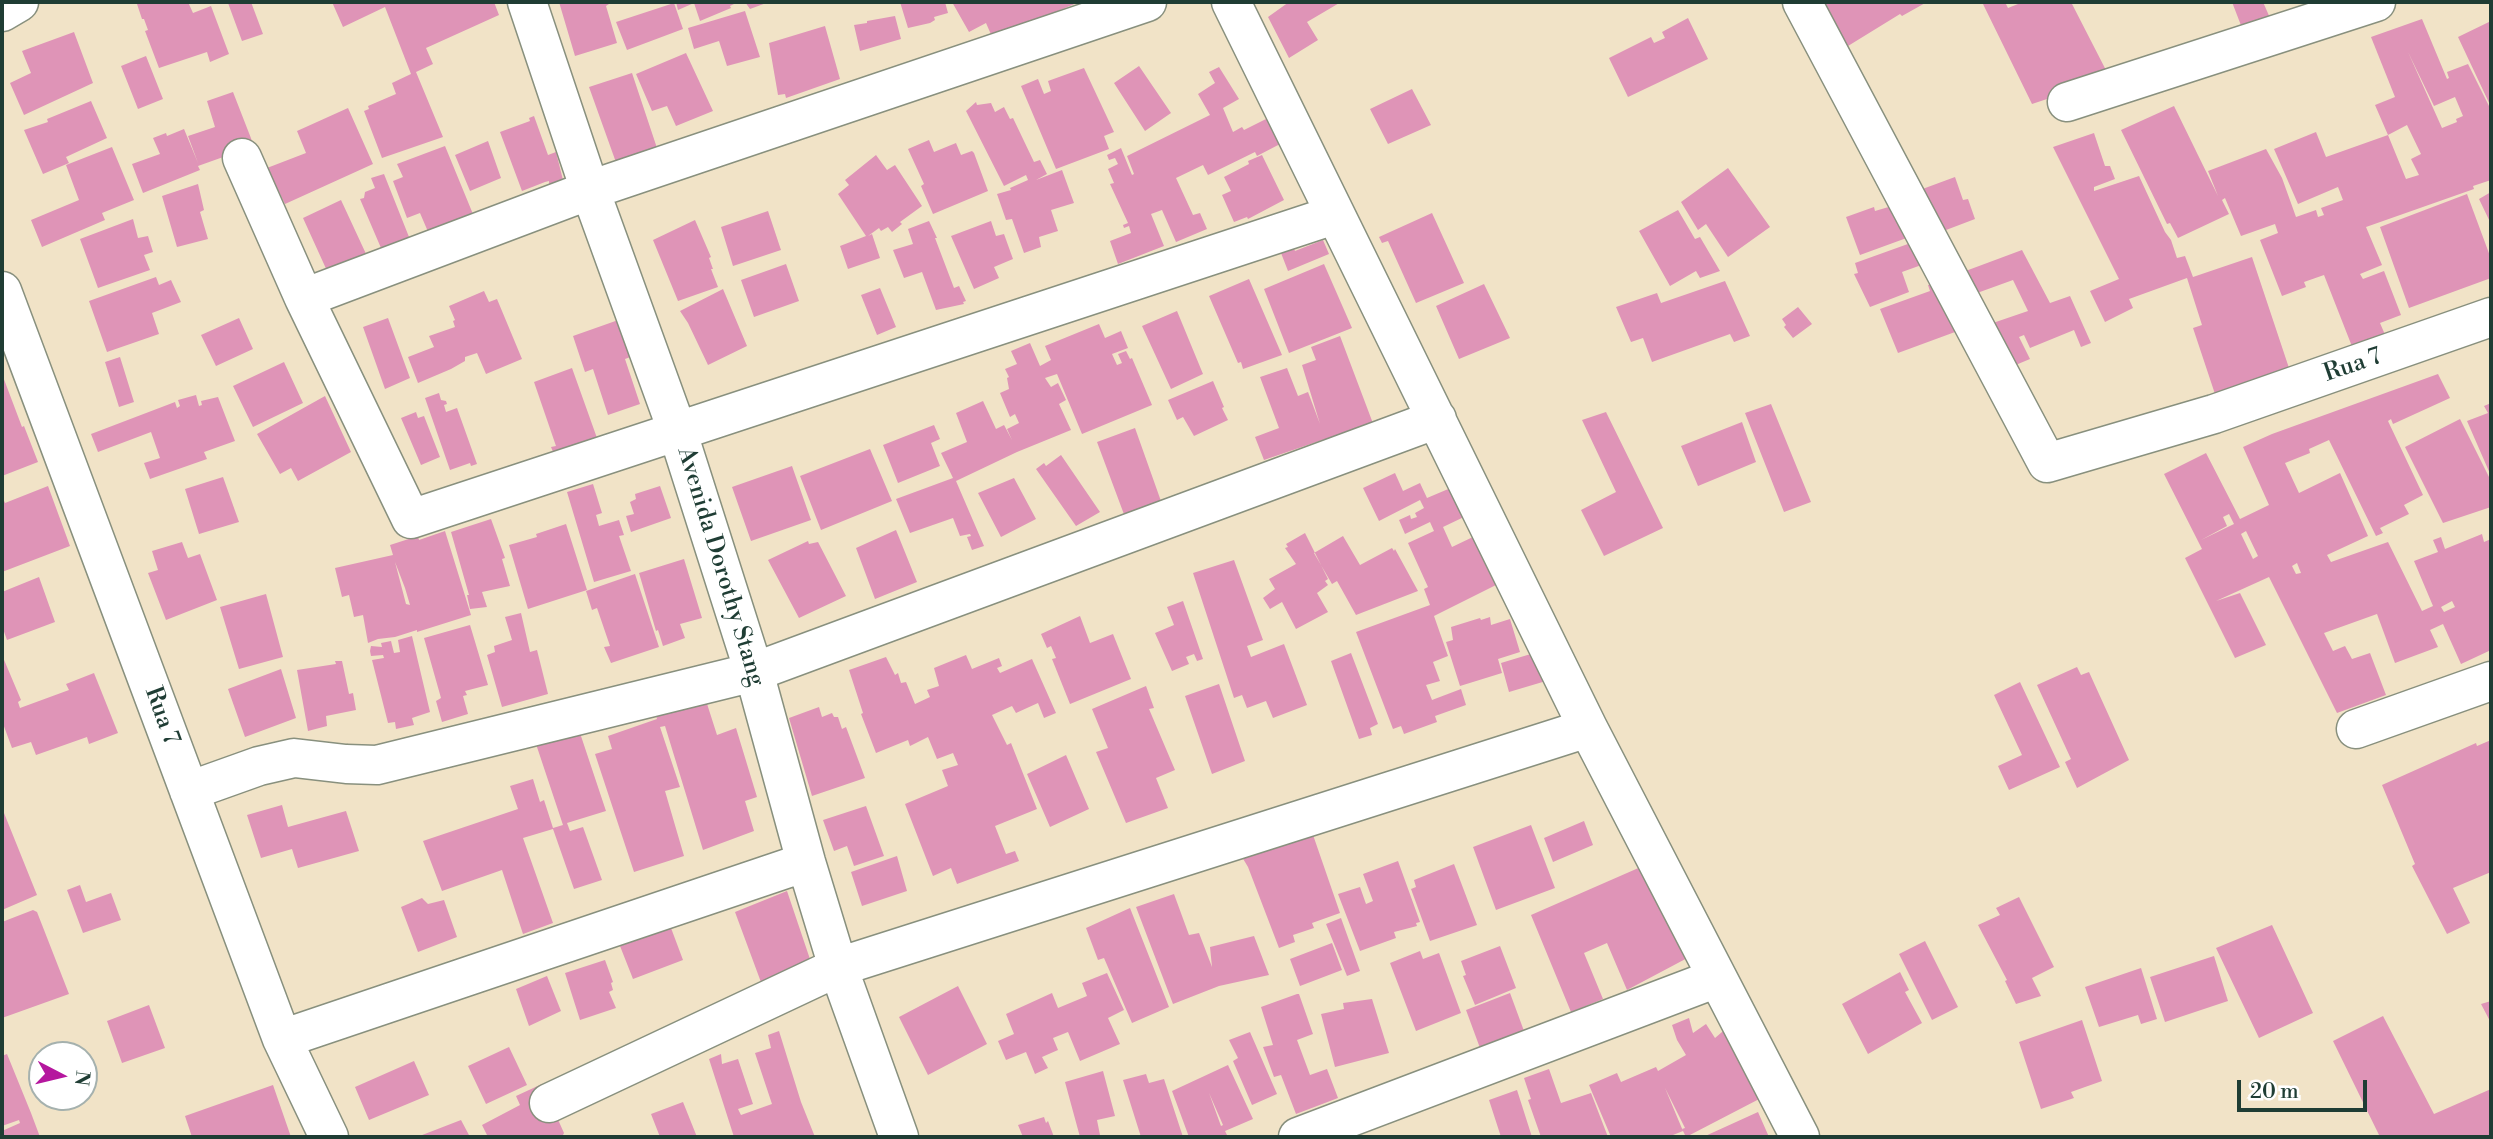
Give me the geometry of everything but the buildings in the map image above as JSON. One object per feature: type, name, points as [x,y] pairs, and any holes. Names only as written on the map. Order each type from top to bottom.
[{"type":"street","points":[[2,12],[19,2]]},
{"type":"street","name":"Avenida Dorothy Stang","points":[[527,2],[590,190],[677,430],[754,672],[838,967],[899,1137]]},
{"type":"street","points":[[304,298],[590,190],[1147,2]]},
{"type":"street","points":[[1231,2],[1588,728],[1800,1137]]},
{"type":"street","name":"Rua 7","points":[[1802,2],[2047,463],[2214,414],[2491,317]]},
{"type":"street","points":[[2067,102],[2376,2]]},
{"type":"street","points":[[242,159],[304,298],[411,519],[1334,215]]},
{"type":"street","name":"Rua 7","points":[[2,291],[282,1039],[329,1137]]},
{"type":"street","points":[[188,791],[259,766],[294,758],[377,765],[754,672],[1437,419]]},
{"type":"street","points":[[2356,729],[2491,681]]},
{"type":"street","points":[[549,1103],[838,967],[1588,728]]},
{"type":"street","points":[[282,1039],[806,862]]},
{"type":"street","points":[[1298,1137],[1717,978]]}]
